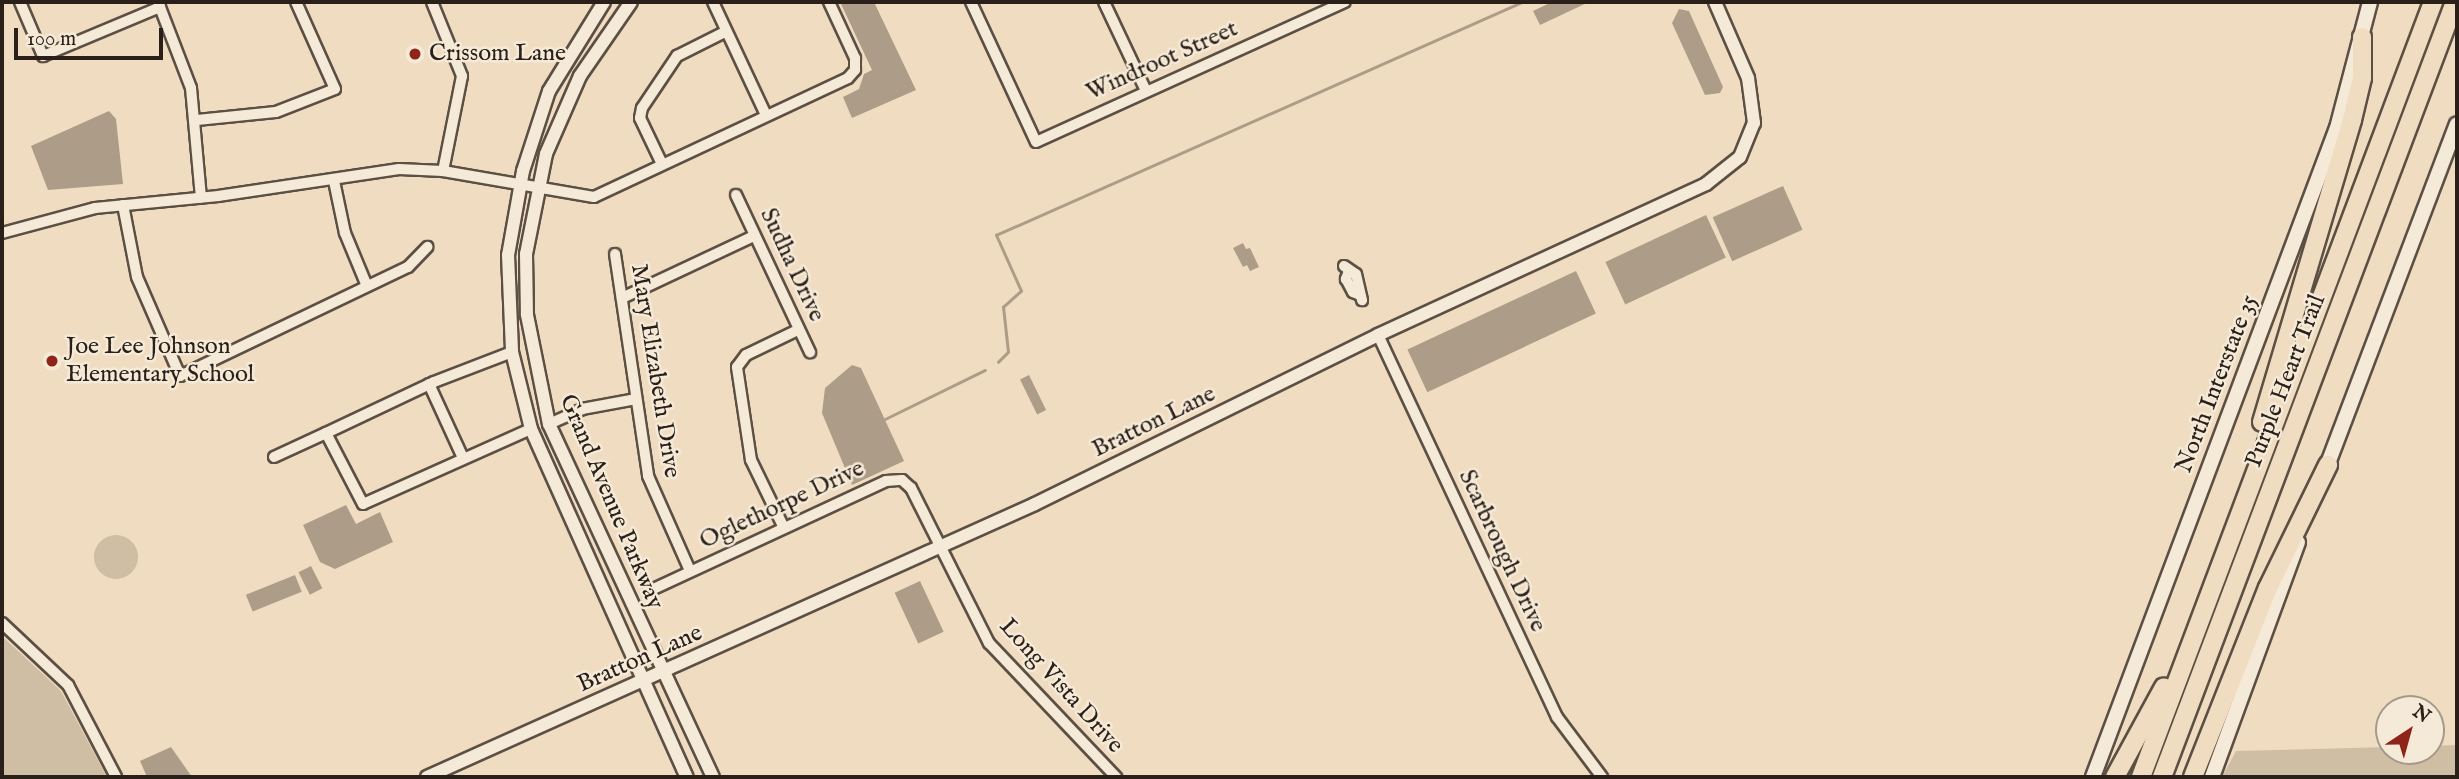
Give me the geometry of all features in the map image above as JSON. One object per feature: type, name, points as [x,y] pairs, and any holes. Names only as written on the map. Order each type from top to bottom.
[{"type":"highway","name":"Purple Heart Trail","points":[[2141,777],[2188,645],[2433,2]]},
{"type":"highway","name":"Purple Heart Trail","points":[[2162,777],[2455,2]]},
{"type":"highway","points":[[2248,490],[2258,434],[2352,120],[2362,78],[2362,37]]},
{"type":"highway","points":[[2193,777],[2268,588],[2328,465]]},
{"type":"highway","points":[[2115,777],[2188,645]]},
{"type":"main road","name":"North Interstate 35","points":[[2093,777],[2337,128],[2370,2]]},
{"type":"main road","points":[[2212,777],[2457,124]]},
{"type":"street","points":[[20,2],[43,56],[159,4],[186,68],[197,120],[201,198]]},
{"type":"street","points":[[197,120],[276,112],[335,89],[296,2]]},
{"type":"street","points":[[432,2],[462,76],[443,171]]},
{"type":"street","name":"Grand Avenue Parkway","points":[[631,2],[598,44],[576,85],[546,154],[526,254],[527,315],[549,424],[713,777]]},
{"type":"street","points":[[713,2],[766,115]]},
{"type":"street","points":[[2,233],[123,205],[334,181],[399,169],[443,171],[537,190],[594,197],[855,71],[855,58],[829,2]]},
{"type":"street","name":"Windroot Street","points":[[971,2],[1036,142],[1345,2]]},
{"type":"street","points":[[1104,2],[1146,91]]},
{"type":"street","name":"Bratton Lane","points":[[427,777],[937,548],[1726,171],[1750,140],[1755,103],[1715,2]]},
{"type":"street","name":"Grand Avenue Parkway","points":[[597,4],[549,91],[519,186],[508,255],[512,352],[531,429],[641,680],[687,777]]},
{"type":"street","points":[[662,164],[640,118],[642,108],[677,56],[725,32]]},
{"type":"street","points":[[334,181],[345,233],[367,286]]},
{"type":"street","name":"Sudha Drive","points":[[736,195],[810,352]]},
{"type":"street","points":[[123,205],[137,277],[180,376],[408,267],[427,247]]},
{"type":"street","points":[[622,298],[754,236]]},
{"type":"street","name":"Mary Elizabeth Drive","points":[[615,254],[649,476],[690,571]]},
{"type":"street","points":[[1347,269],[1356,274],[1363,288],[1361,297]]},
{"type":"street","points":[[784,528],[751,460],[737,367],[746,355],[798,330]]},
{"type":"street","name":"Scarbrough Drive","points":[[1378,335],[1557,717],[1602,777]]},
{"type":"street","points":[[274,457],[429,384],[512,352]]},
{"type":"street","points":[[429,384],[463,458]]},
{"type":"street","points":[[327,433],[363,504],[463,458],[582,409],[636,399]]},
{"type":"street","name":"Oglethorpe Drive","points":[[649,591],[886,481],[902,480],[911,488],[937,548]]},
{"type":"street","name":"Long Vista Drive","points":[[937,548],[989,643],[1116,777]]},
{"type":"street","points":[[2,623],[68,685],[116,777]]},
{"type":"shaded area","points":[[874,2],[916,90],[852,118],[843,97],[859,89],[864,74],[872,70],[841,4]]},
{"type":"shaded area","points":[[1552,2],[1589,2],[1540,25],[1533,11]]},
{"type":"shaded area","points":[[1679,9],[1689,11],[1723,87],[1720,93],[1705,95],[1672,23]]},
{"type":"shaded area","points":[[109,111],[116,119],[123,184],[48,190],[31,146]]},
{"type":"shaded area","points":[[1783,186],[1803,230],[1732,261],[1713,217]]},
{"type":"shaded area","points":[[1706,215],[1726,258],[1625,305],[1605,262]]},
{"type":"shaded area","points":[[1243,243],[1246,249],[1250,248],[1259,267],[1250,271],[1247,265],[1243,267],[1233,248]]},
{"type":"shaded area","points":[[1576,271],[1596,314],[1427,392],[1407,350]]},
{"type":"shaded area","points":[[852,365],[861,368],[904,461],[852,485],[822,413],[825,388]]},
{"type":"shaded area","points":[[1029,375],[1046,410],[1037,414],[1020,379]]},
{"type":"shaded area","points":[[346,505],[356,524],[380,512],[393,542],[335,569],[320,562],[303,525]]},
{"type":"shaded area","points":[[116,535],[125,536],[132,541],[137,548],[137,566],[132,573],[125,578],[116,579],[107,578],[100,573],[95,566],[94,557],[95,548],[100,541],[107,536]]},
{"type":"shaded area","points":[[311,566],[322,588],[310,595],[299,572]]},
{"type":"shaded area","points":[[295,575],[302,592],[253,612],[246,595]]},
{"type":"shaded area","points":[[920,581],[944,632],[918,644],[895,593]]},
{"type":"shaded area","points":[[2,636],[61,691],[107,777],[2,777]]},
{"type":"shaded area","points":[[2445,745],[2457,745],[2457,777],[2222,777],[2236,751],[2375,747],[2375,765],[2445,765]]},
{"type":"shaded area","points":[[171,747],[192,777],[147,777],[140,761]]},
{"type":"waterway","points":[[998,362],[1008,352],[1003,307],[1021,291],[996,235],[1522,2]]},
{"type":"waterway","points":[[885,419],[985,370]]},
{"type":"place","name":"Crissom Lane","points":[[415,54]]},
{"type":"place","name":"Joe Lee Johnson Elementary School","points":[[52,361]]}]
